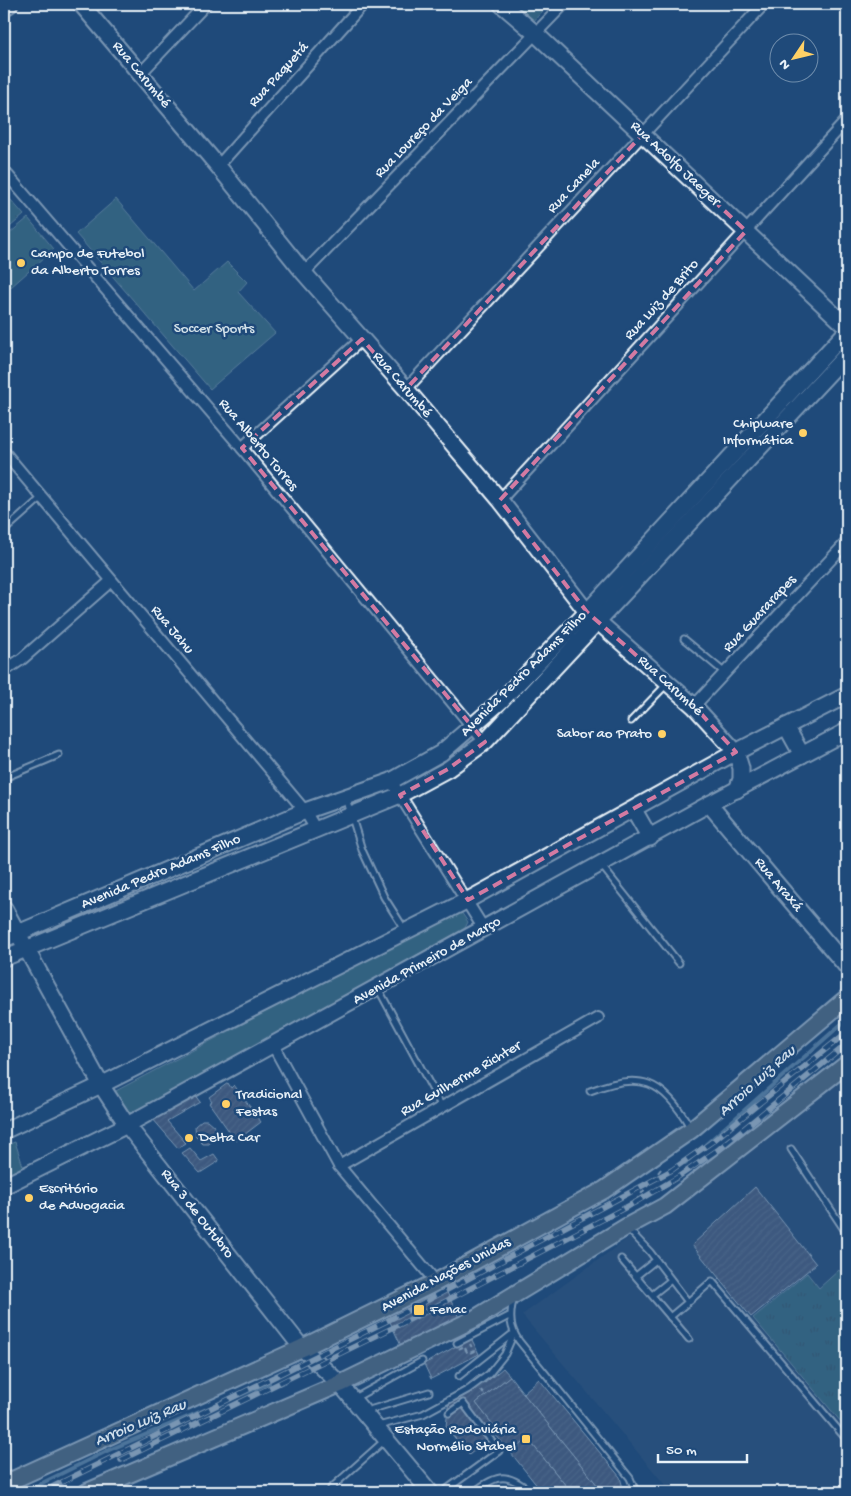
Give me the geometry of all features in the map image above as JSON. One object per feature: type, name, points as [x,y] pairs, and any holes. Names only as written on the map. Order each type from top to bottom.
[{"type":"main road","points":[[4,8],[10,4]]},
{"type":"main road","name":"Rua Carumbé","points":[[81,4],[218,166],[304,273],[500,500],[592,617],[694,706],[736,752]]},
{"type":"main road","name":"Rua Adolfo Jaeger","points":[[501,4],[536,34],[847,327]]},
{"type":"main road","name":"Avenida Pedro Adams Filho","points":[[4,958],[315,828],[400,795],[448,769],[485,742],[592,617],[847,331]]},
{"type":"main road","name":"Avenida Pedro Adams Filho","points":[[4,939],[305,811],[391,781],[441,754],[472,728],[592,617],[847,354]]},
{"type":"main road","points":[[4,1131],[101,1085],[404,930],[468,900],[736,752],[847,695]]},
{"type":"main road","points":[[786,726],[802,755]]},
{"type":"main road","name":"Avenida Primeiro de Março","points":[[4,1186],[127,1125],[650,838],[708,804],[847,731]]},
{"type":"main road","points":[[736,752],[741,768],[741,779],[737,790]]},
{"type":"main road","name":"Rua Araxá","points":[[708,804],[847,967]]},
{"type":"main road","points":[[634,810],[650,838]]},
{"type":"main road","name":"Rua 3 de Outubro","points":[[4,908],[101,1085],[127,1125],[302,1348],[340,1384],[430,1492]]},
{"type":"main road","name":"Avenida Nações Unidas","points":[[4,1484],[302,1348],[436,1282],[604,1190],[691,1130],[847,998]]},
{"type":"main road","points":[[87,1492],[108,1488],[340,1384],[474,1319],[626,1227],[666,1206],[847,1064]]},
{"type":"street","points":[[140,74],[206,4]]},
{"type":"street","name":"Rua Paquetá","points":[[218,166],[363,4]]},
{"type":"street","name":"Rua Loureço da Veiga","points":[[304,273],[564,4]]},
{"type":"street","name":"Rua Canela","points":[[406,389],[764,4]]},
{"type":"street","name":"Rua Luiz de Brito","points":[[500,500],[847,120]]},
{"type":"street","name":"Rua Alberto Torres","points":[[4,171],[242,448],[485,742]]},
{"type":"street","points":[[242,448],[362,339]]},
{"type":"street","name":"Rua Jahu","points":[[4,452],[110,581],[305,811],[315,828]]},
{"type":"street","name":"Rua Guararapes","points":[[694,706],[847,542]]},
{"type":"street","points":[[4,671],[22,659],[110,581]]},
{"type":"street","points":[[391,781],[468,900],[484,929]]},
{"type":"street","name":"Rua Guilherme Richter","points":[[339,1166],[598,1018]]},
{"type":"street","points":[[273,1045],[339,1166],[436,1282]]},
{"type":"lane","points":[[4,531],[41,498]]},
{"type":"lane","points":[[684,639],[725,674]]},
{"type":"lane","points":[[631,721],[668,683]]},
{"type":"lane","points":[[4,778],[59,754]]},
{"type":"lane","points":[[346,798],[362,850],[384,897],[404,930]]},
{"type":"lane","points":[[601,865],[679,963]]},
{"type":"lane","points":[[377,988],[442,1107]]},
{"type":"lane","points":[[590,1091],[612,1083],[632,1081],[652,1085],[665,1091],[673,1099],[691,1130]]},
{"type":"lane","points":[[791,1149],[847,1234]]},
{"type":"lane","points":[[626,1227],[656,1260],[688,1302]]},
{"type":"lane","points":[[621,1259],[689,1339]]},
{"type":"lane","points":[[636,1276],[656,1260]]},
{"type":"lane","points":[[652,1295],[671,1280]]},
{"type":"lane","points":[[670,1316],[712,1282],[847,1440]]},
{"type":"lane","points":[[514,1296],[509,1316],[514,1333],[630,1478],[636,1492]]},
{"type":"lane","points":[[457,1343],[509,1316]]},
{"type":"lane","points":[[460,1376],[498,1348],[514,1333]]},
{"type":"lane","points":[[375,1427],[423,1414],[469,1389],[489,1374],[505,1354],[514,1333]]},
{"type":"lane","points":[[352,1399],[422,1361]]},
{"type":"lane","points":[[363,1412],[430,1392]]},
{"type":"lane","points":[[443,1492],[498,1451],[463,1403],[449,1413]]},
{"type":"lane","points":[[326,1492],[333,1490],[386,1439]]},
{"type":"lane","points":[[474,1492],[484,1484],[499,1478],[512,1477],[531,1492]]},
{"type":"path","points":[[458,1349],[463,1347],[464,1352]]},
{"type":"highlighted area","points":[[643,134],[746,231],[500,500],[587,612],[694,706],[736,752],[468,900],[400,795],[448,769],[485,742],[242,448],[362,339],[406,389]]},
{"type":"shaded area","points":[[847,1069],[847,1492],[671,1492],[522,1315],[670,1208]]},
{"type":"green space","points":[[509,4],[549,4],[532,23]]},
{"type":"green space","points":[[4,192],[24,215],[4,232]]},
{"type":"green space","name":"Soccer Sports","points":[[116,199],[194,291],[227,262],[247,282],[238,292],[275,333],[210,389],[76,234]]},
{"type":"green space","name":"Campo de Futebol da Alberto Torres","points":[[28,218],[54,249],[11,287],[4,278],[4,238]]},
{"type":"green space","points":[[461,912],[468,922],[465,928],[128,1118],[112,1093],[453,913]]},
{"type":"green space","points":[[15,1142],[24,1169],[4,1176],[4,1146]]},
{"type":"green space","points":[[839,1270],[847,1281],[847,1429],[753,1318],[807,1273],[819,1288]]},
{"type":"building","points":[[228,1083],[231,1088],[234,1085],[261,1122],[236,1141],[209,1103],[212,1101],[209,1097]]},
{"type":"building","points":[[194,1094],[200,1102],[167,1121],[186,1143],[178,1148],[152,1118]]},
{"type":"building","points":[[202,1120],[207,1120],[214,1126],[215,1137],[209,1144],[203,1144],[196,1137],[195,1126]]},
{"type":"building","points":[[190,1148],[201,1161],[214,1154],[219,1161],[200,1173],[182,1153]]},
{"type":"building","points":[[755,1187],[816,1264],[751,1317],[692,1245]]},
{"type":"building","points":[[443,1284],[461,1322],[403,1350],[385,1311]]},
{"type":"building","points":[[471,1338],[479,1354],[431,1379],[424,1364]]},
{"type":"building","points":[[503,1368],[510,1376],[476,1403],[498,1431],[469,1455],[446,1427],[449,1399],[479,1375],[485,1383]]},
{"type":"building","points":[[510,1376],[603,1492],[571,1492],[528,1439],[511,1453],[495,1434],[498,1431],[476,1403]]},
{"type":"building","points":[[539,1379],[620,1477],[624,1492],[603,1492],[523,1393]]},
{"type":"building","points":[[528,1439],[571,1492],[542,1492],[511,1453]]},
{"type":"waterway","name":"Arroio Luiz Rau","points":[[685,1163],[847,1019]]},
{"type":"waterway","name":"Arroio Luiz Rau","points":[[24,1492],[109,1450],[269,1383]]},
{"type":"railway","points":[[42,1492],[417,1306],[672,1170],[713,1141],[847,1032]]},
{"type":"railway","points":[[121,1460],[421,1314],[636,1202],[678,1177],[719,1149],[847,1044]]},
{"type":"place","name":"Campo de Futebol da Alberto Torres","points":[[21,263]]},
{"type":"place","name":"Chipware Informática","points":[[803,433]]},
{"type":"place","name":"Sabor ao Prato","points":[[662,734]]},
{"type":"place","name":"Tradicional Festas","points":[[226,1104]]},
{"type":"place","name":"Delta Car","points":[[189,1138]]},
{"type":"place","name":"Escritório de Advogacia","points":[[29,1198]]},
{"type":"place","name":"Fenac","points":[[419,1310]]},
{"type":"place","name":"Estação Rodoviária Normélio Stabel","points":[[526,1439]]}]
